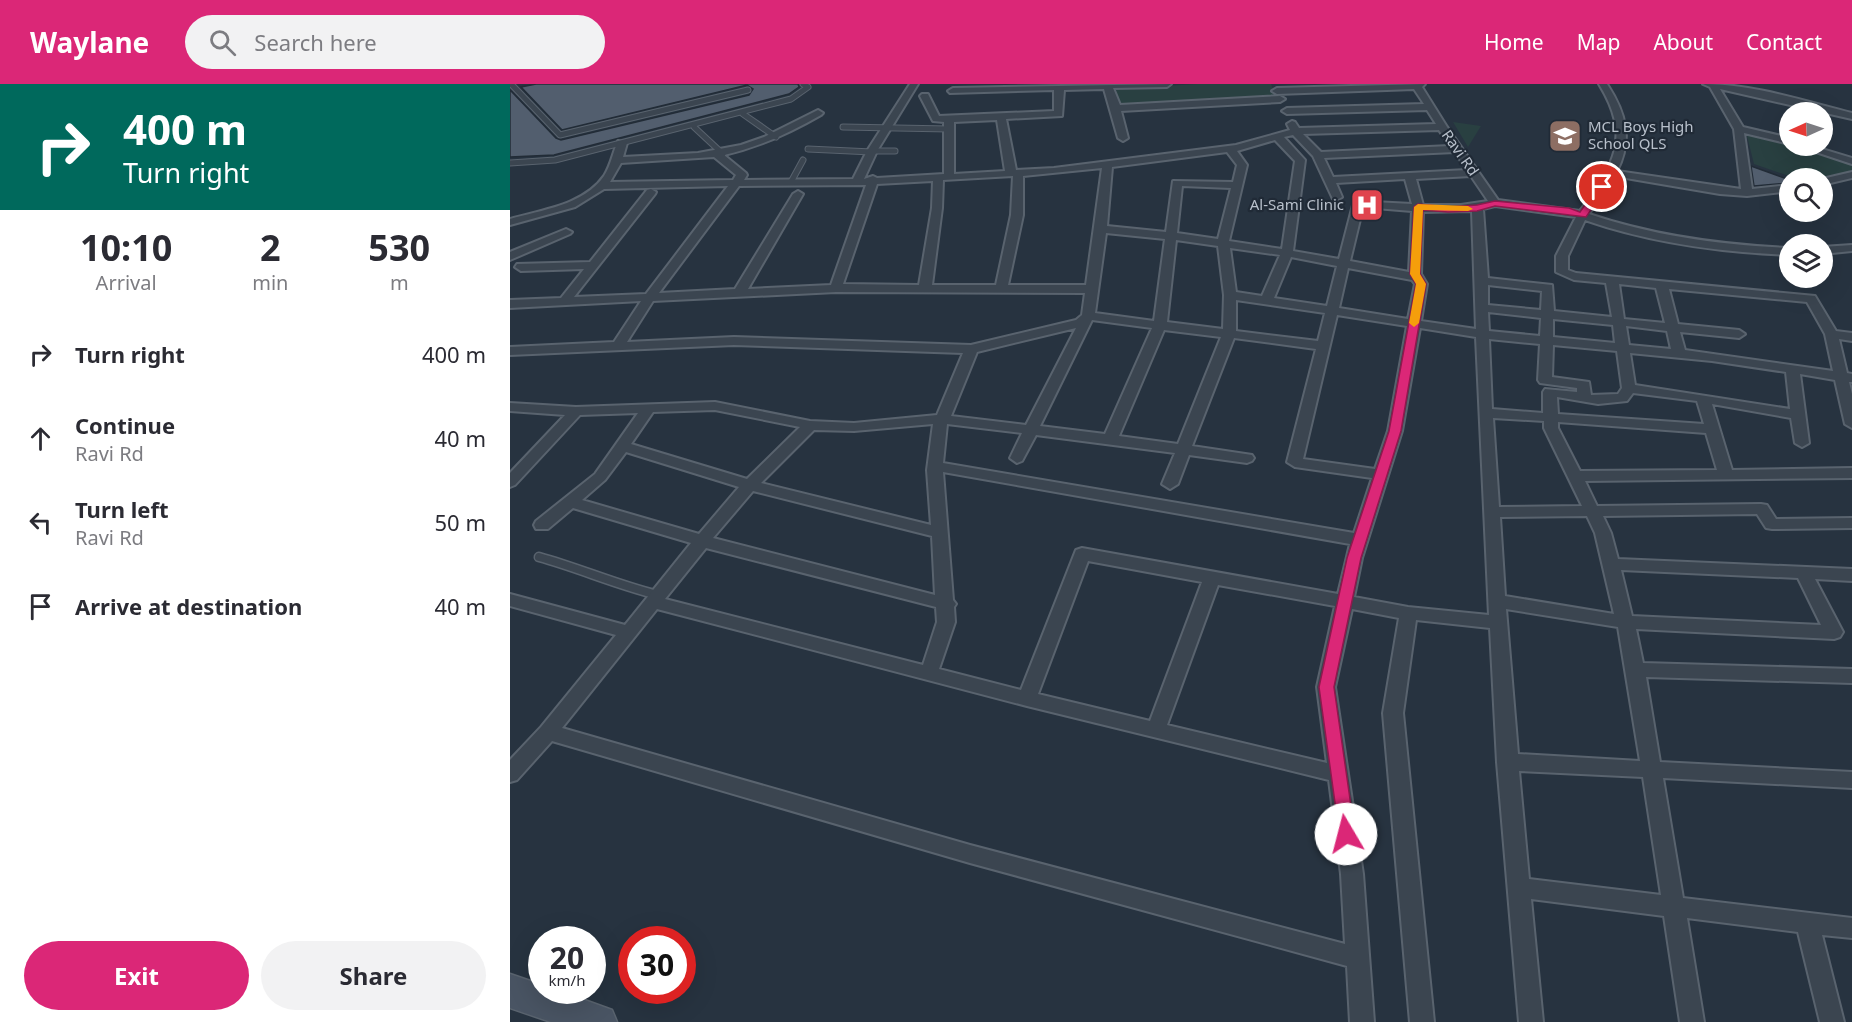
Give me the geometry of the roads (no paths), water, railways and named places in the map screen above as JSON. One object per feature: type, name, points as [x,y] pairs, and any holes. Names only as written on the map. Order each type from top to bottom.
[{"type":"street","points":[[858,180],[885,129],[915,84],[920,84]]},
{"type":"street","points":[[925,96],[936,119],[949,124],[1000,118],[1052,87],[1167,84]]},
{"type":"street","points":[[1603,84],[1615,99],[1620,113],[1623,140],[1621,154],[1612,173],[1582,215],[1562,256],[1562,272],[1574,276],[1662,286],[1811,299],[1831,334],[1847,378],[1852,424]]},
{"type":"street","points":[[1710,84],[1739,129],[1747,193]]},
{"type":"street","points":[[1710,84],[1852,116]]},
{"type":"street","points":[[1116,108],[1277,91],[1418,85]]},
{"type":"street","name":"Ravi Rd","points":[[1418,85],[1442,127],[1495,203]]},
{"type":"street","points":[[1115,86],[1116,108],[1123,138]]},
{"type":"street","points":[[953,91],[993,87],[1024,103],[1059,114],[1052,87]]},
{"type":"street","points":[[1277,91],[1295,131],[1318,155],[1337,197]]},
{"type":"street","points":[[1287,111],[1430,107]]},
{"type":"street","points":[[616,160],[721,155],[776,137],[818,113]]},
{"type":"street","points":[[1000,118],[1015,173],[1017,215],[1000,289]]},
{"type":"street","points":[[926,288],[937,208],[944,176],[949,124]]},
{"type":"street","points":[[602,186],[737,182],[843,183],[858,180],[1015,173],[1107,165],[1187,163],[1230,149],[1278,138],[1295,131],[1442,127]]},
{"type":"street","points":[[1739,129],[1779,138]]},
{"type":"street","points":[[1266,301],[1287,253],[1300,160],[1278,138]]},
{"type":"street","points":[[510,222],[590,195],[602,186],[622,143]]},
{"type":"street","points":[[1318,155],[1458,148]]},
{"type":"street","points":[[1170,484],[1229,334],[1230,295],[1223,242],[1242,165],[1230,149]]},
{"type":"street","points":[[618,346],[649,298],[742,175],[721,155]]},
{"type":"street","points":[[1833,155],[1852,161]]},
{"type":"street","points":[[1187,163],[1190,183]]},
{"type":"street","points":[[1017,458],[1088,316],[1101,229],[1107,165]]},
{"type":"street","points":[[1330,180],[1474,173]]},
{"type":"street","points":[[1612,173],[1720,192],[1747,193],[1779,189]]},
{"type":"street","points":[[1833,179],[1852,175]]},
{"type":"street","points":[[1362,1022],[1352,874],[1326,687],[1360,540],[1395,431],[1421,284],[1415,274],[1418,207],[1410,177]]},
{"type":"street","points":[[836,288],[873,179]]},
{"type":"street","points":[[1110,439],[1160,325],[1177,183],[1237,184]]},
{"type":"street","points":[[564,302],[651,192]]},
{"type":"street","points":[[740,293],[798,194]]},
{"type":"street","points":[[1381,475],[1295,462],[1358,203],[1448,210],[1477,208],[1495,203],[1569,211],[1634,231],[1684,241],[1779,251]]},
{"type":"street","points":[[1477,208],[1482,281],[1485,413],[1507,762],[1531,1022]]},
{"type":"street","points":[[1101,229],[1223,242],[1417,277]]},
{"type":"street","points":[[510,256],[566,232]]},
{"type":"street","points":[[1833,250],[1852,248]]},
{"type":"street","points":[[521,267],[594,265]]},
{"type":"street","points":[[1612,280],[1629,388],[1622,398],[1598,400],[1550,392],[1551,428],[1603,533],[1625,622],[1635,670],[1692,1022]]},
{"type":"street","points":[[1482,281],[1548,288],[1545,380],[1584,385],[1584,398]]},
{"type":"street","points":[[1662,286],[1679,354]]},
{"type":"street","points":[[510,304],[836,288],[1092,289]]},
{"type":"street","points":[[1230,295],[1483,334],[1679,354],[1847,378]]},
{"type":"street","points":[[1482,308],[1738,334]]},
{"type":"street","points":[[510,351],[734,341],[971,349],[1080,323],[1088,316],[1324,346]]},
{"type":"street","points":[[1831,334],[1852,337]]},
{"type":"street","points":[[929,673],[946,622],[947,604],[936,466],[938,429],[971,349]]},
{"type":"street","points":[[1792,369],[1802,443]]},
{"type":"street","points":[[1629,388],[1798,415]]},
{"type":"street","points":[[1703,398],[1726,474]]},
{"type":"street","points":[[510,407],[576,411],[715,406],[810,425],[854,427],[942,419],[1247,458]]},
{"type":"street","points":[[542,525],[600,477],[650,408]]},
{"type":"street","points":[[510,482],[576,411]]},
{"type":"street","points":[[1485,413],[1712,429]]},
{"type":"street","points":[[510,774],[548,732],[750,485],[810,425]]},
{"type":"street","points":[[623,446],[750,485],[940,533]]},
{"type":"street","points":[[936,466],[1360,540]]},
{"type":"street","points":[[1575,476],[1852,473]]},
{"type":"street","points":[[571,502],[702,541],[947,604]]},
{"type":"street","points":[[1491,512],[1761,509],[1772,524],[1852,523]]},
{"type":"street","points":[[1027,699],[1082,554],[1408,613],[1498,622]]},
{"type":"street","points":[[1611,564],[1852,575]]},
{"type":"street","points":[[1497,601],[1625,622],[1834,632],[1803,572]]},
{"type":"street","points":[[1156,730],[1212,578]]},
{"type":"street","points":[[655,599],[1027,699],[1338,774]]},
{"type":"street","points":[[510,600],[628,632]]},
{"type":"street","points":[[1408,613],[1393,713],[1422,1022]]},
{"type":"street","points":[[1635,670],[1852,676]]},
{"type":"street","points":[[548,732],[970,854],[1357,958]]},
{"type":"street","points":[[1507,762],[1852,780]]},
{"type":"street","points":[[1518,888],[1852,928]]},
{"type":"street","points":[[1807,922],[1832,1022]]},
{"type":"street","points":[[510,991],[600,1022]]},
{"type":"lane","points":[[511,84],[560,135],[748,90],[741,84]]},
{"type":"lane","points":[[510,163],[555,160],[791,99],[807,87],[803,84]]},
{"type":"lane","points":[[743,114],[776,137]]},
{"type":"lane","points":[[843,127],[885,129],[949,124]]},
{"type":"lane","points":[[694,127],[721,155]]},
{"type":"lane","points":[[808,149],[895,151]]},
{"type":"lane","points":[[791,182],[803,160]]},
{"type":"lane","points":[[538,557],[580,568],[655,599]]},
{"type":"place","name":"MCL Boys High School QLS","points":[[1565,136]]},
{"type":"place","name":"Al-Sami Clinic","points":[[1367,205]]}]
